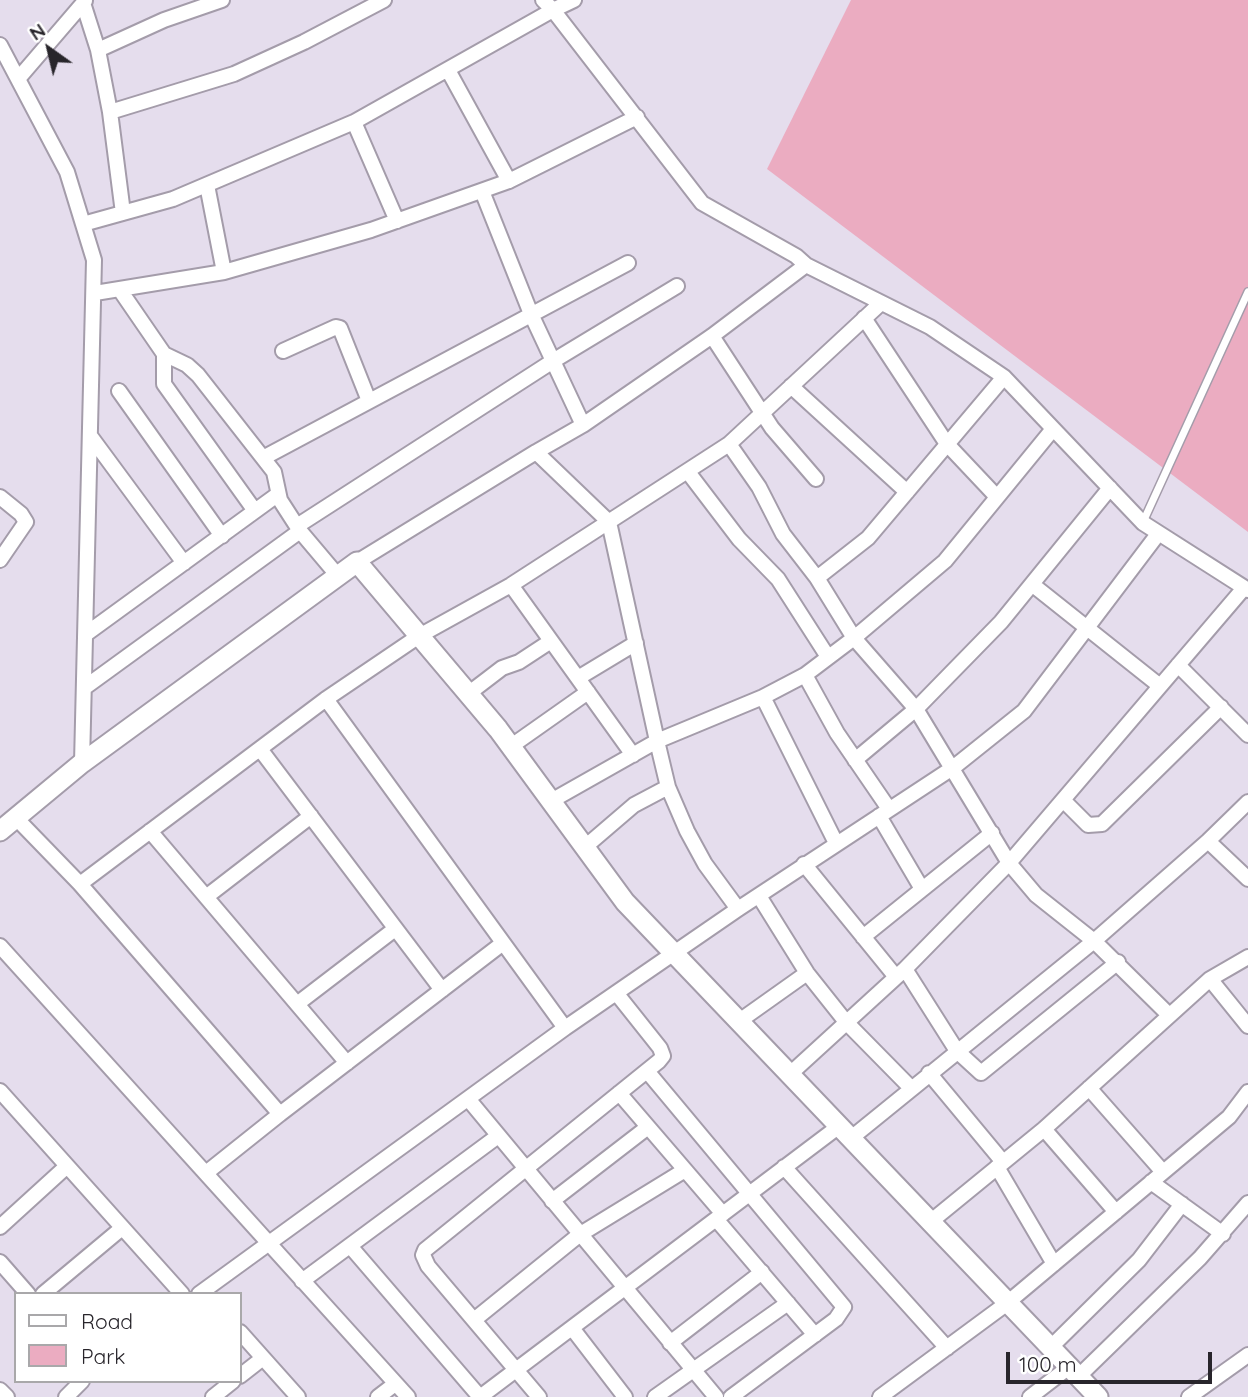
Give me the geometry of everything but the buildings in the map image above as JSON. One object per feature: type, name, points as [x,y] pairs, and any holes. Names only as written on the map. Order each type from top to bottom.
[{"type":"street","points":[[98,50],[164,20],[222,0]]},
{"type":"street","points":[[110,112],[234,74],[304,42],[384,0]]},
{"type":"street","points":[[83,224],[173,199],[354,122],[448,70],[548,5],[575,0]]},
{"type":"street","points":[[85,3],[98,50],[110,112],[123,213]]},
{"type":"street","points":[[18,79],[85,3]]},
{"type":"street","points":[[548,5],[702,203],[796,256],[806,265],[930,327],[1004,377],[1143,523],[1246,589],[1009,863],[901,973],[789,1075]]},
{"type":"street","points":[[0,45],[67,172],[94,260],[82,763]]},
{"type":"street","points":[[448,70],[509,181]]},
{"type":"street","points":[[95,293],[224,272],[397,221],[509,181],[637,117]]},
{"type":"street","points":[[354,122],[397,221]]},
{"type":"street","points":[[207,185],[224,272]]},
{"type":"street","points":[[482,191],[531,314],[583,425]]},
{"type":"street","points":[[263,458],[628,264]]},
{"type":"street","points":[[0,831],[82,763],[357,562],[583,425],[712,336],[806,265]]},
{"type":"street","points":[[84,688],[299,529],[553,361],[677,286]]},
{"type":"street","points":[[120,290],[164,354],[187,365],[198,375],[263,458],[278,479],[277,495],[299,529],[338,576]]},
{"type":"street","points":[[80,884],[326,699],[419,636],[511,585],[729,444],[881,303]]},
{"type":"street","points":[[864,318],[947,444],[997,497]]},
{"type":"street","points":[[282,351],[336,327],[340,328],[369,401]]},
{"type":"street","points":[[712,336],[780,439],[816,480]]},
{"type":"street","points":[[164,354],[164,384],[255,511]]},
{"type":"street","points":[[817,578],[868,538],[1004,377]]},
{"type":"street","points":[[791,386],[906,492]]},
{"type":"street","points":[[119,391],[222,536]]},
{"type":"street","points":[[551,801],[657,741],[763,697],[805,675],[854,638],[945,561],[1053,429]]},
{"type":"street","points":[[91,437],[184,563]]},
{"type":"street","points":[[729,444],[759,486],[783,534],[817,578],[854,638],[916,709],[954,767],[1009,863],[1037,895],[1118,962],[1168,1014]]},
{"type":"street","points":[[536,452],[609,522],[668,787],[705,864],[738,909]]},
{"type":"street","points":[[688,472],[732,530],[778,579],[828,657]]},
{"type":"street","points":[[855,760],[916,709],[1033,585],[1110,488]]},
{"type":"street","points":[[86,634],[277,495]]},
{"type":"street","points":[[0,497],[21,514],[26,522],[0,560]]},
{"type":"street","points":[[204,1292],[565,1028],[804,864],[954,767],[1024,711],[1158,534]]},
{"type":"street","points":[[357,562],[510,747],[625,902],[1006,1304],[1098,1397]]},
{"type":"street","points":[[511,585],[633,755]]},
{"type":"street","points":[[1033,585],[1160,686]]},
{"type":"street","points":[[468,694],[502,668],[519,662],[551,641]]},
{"type":"street","points":[[578,678],[636,643]]},
{"type":"street","points":[[1178,665],[1248,735]]},
{"type":"street","points":[[805,675],[884,812],[922,889]]},
{"type":"street","points":[[510,747],[588,692]]},
{"type":"street","points":[[763,697],[836,843]]},
{"type":"street","points":[[326,699],[565,1028]]},
{"type":"street","points":[[1063,800],[1088,825],[1101,824],[1221,707]]},
{"type":"street","points":[[260,749],[442,990]]},
{"type":"street","points":[[585,847],[634,806],[668,787]]},
{"type":"street","points":[[350,1246],[480,1397],[784,1167],[844,1133],[911,1088],[1094,941],[1208,841],[1248,802]]},
{"type":"street","points":[[206,897],[311,816]]},
{"type":"street","points":[[16,818],[80,884],[280,1114]]},
{"type":"street","points":[[150,831],[347,1063]]},
{"type":"street","points":[[863,937],[992,833]]},
{"type":"street","points":[[1208,841],[1248,879]]},
{"type":"street","points":[[804,864],[863,937],[901,973],[957,1051],[976,1070],[986,1071],[1118,962]]},
{"type":"street","points":[[759,896],[807,973],[846,1022],[911,1088]]},
{"type":"street","points":[[298,1004],[396,929]]},
{"type":"street","points":[[206,1173],[503,943]]},
{"type":"street","points":[[0,946],[408,1397]]},
{"type":"street","points":[[929,1223],[1044,1129],[1168,1014],[1210,979],[1248,957]]},
{"type":"street","points":[[738,1021],[807,973]]},
{"type":"street","points":[[1210,979],[1248,1026]]},
{"type":"street","points":[[539,1397],[428,1266],[423,1255],[425,1250],[659,1061],[663,1052],[617,994]]},
{"type":"street","points":[[646,1071],[841,1301],[842,1314],[731,1397]]},
{"type":"street","points":[[929,1073],[1000,1165],[1054,1264]]},
{"type":"street","points":[[1089,1087],[1157,1177],[1182,1204],[1223,1234]]},
{"type":"street","points":[[0,1091],[180,1292]]},
{"type":"street","points":[[880,1397],[1006,1304],[1229,1116],[1248,1092]]},
{"type":"street","points":[[619,1093],[685,1170],[762,1272],[815,1335]]},
{"type":"street","points":[[469,1100],[716,1397]]},
{"type":"street","points":[[552,1201],[648,1126]]},
{"type":"street","points":[[1044,1129],[1116,1212]]},
{"type":"street","points":[[302,1281],[498,1136]]},
{"type":"street","points":[[0,1227],[67,1166]]},
{"type":"street","points":[[784,1167],[947,1348]]},
{"type":"street","points":[[474,1320],[579,1235],[685,1170]]},
{"type":"street","points":[[1030,1397],[1073,1372],[1223,1234],[1248,1203]]},
{"type":"street","points":[[1050,1348],[1139,1260],[1182,1204]]},
{"type":"street","points":[[45,1292],[122,1228]]},
{"type":"street","points":[[0,1262],[27,1292]]},
{"type":"street","points":[[670,1343],[762,1272]]},
{"type":"street","points":[[655,1397],[692,1368],[788,1303]]},
{"type":"street","points":[[572,1328],[625,1397]]},
{"type":"street","points":[[242,1334],[298,1397]]},
{"type":"street","points":[[1189,1397],[1248,1355]]},
{"type":"street","points":[[242,1374],[263,1358]]},
{"type":"street","points":[[66,1397],[80,1383]]},
{"type":"street","points":[[213,1397],[230,1383]]},
{"type":"street","points":[[378,1397],[395,1384]]},
{"type":"street","points":[[0,1390],[7,1397]]},
{"type":"lane","points":[[1143,523],[1248,292]]},
{"type":"green space","points":[[851,0],[1248,0],[1248,532],[767,169]]}]
